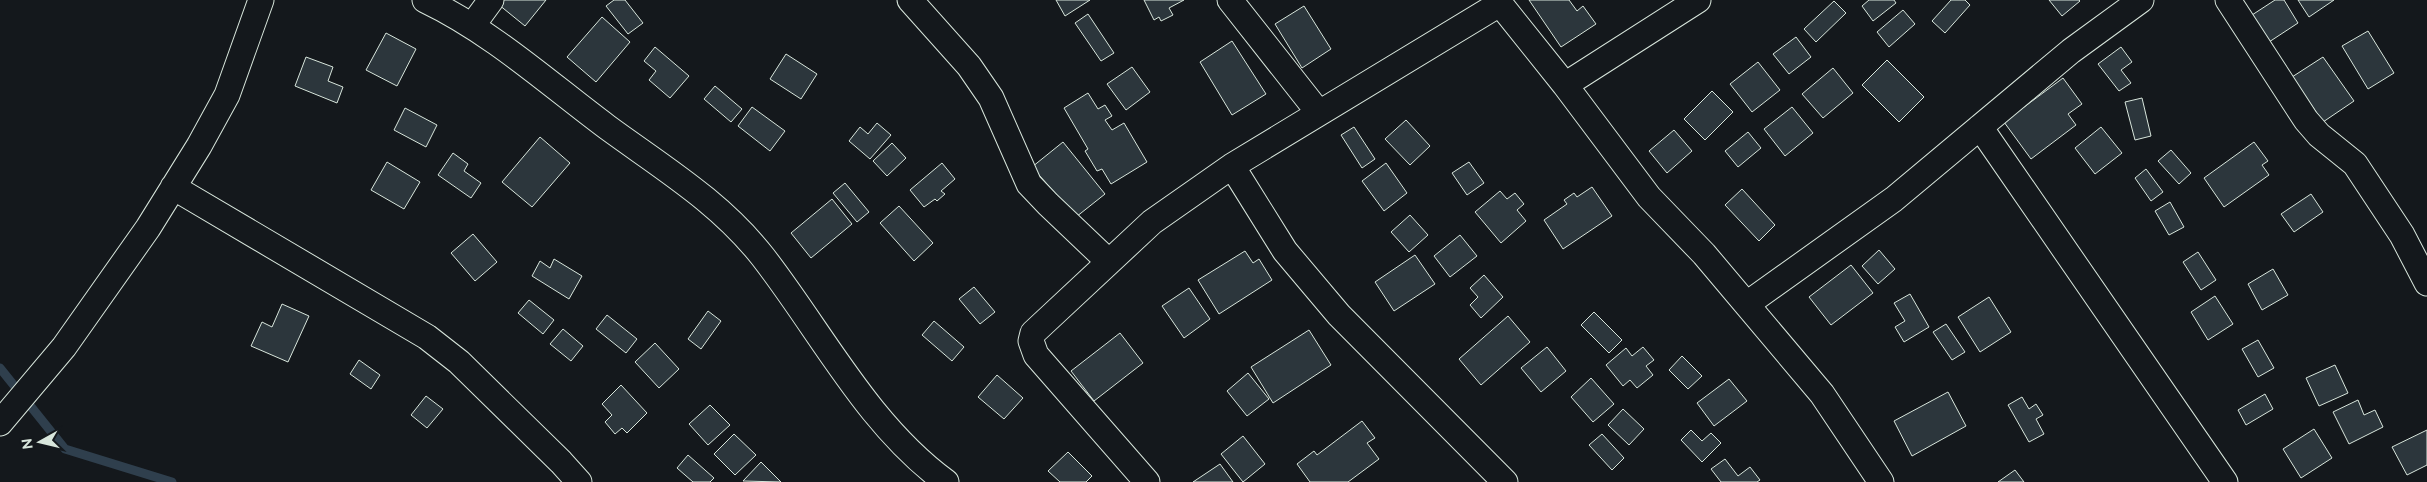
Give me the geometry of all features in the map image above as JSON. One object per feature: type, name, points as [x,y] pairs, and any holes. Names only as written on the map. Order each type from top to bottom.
[{"type":"street","points":[[0,423],[64,347],[148,228],[227,94],[261,0]]},
{"type":"street","points":[[425,0],[457,15],[608,128],[687,182],[719,209],[762,256],[810,321],[851,384],[905,446],[946,482]]},
{"type":"street","points":[[472,26],[491,0]]},
{"type":"street","points":[[910,0],[969,66],[991,98],[1029,184],[1109,262]]},
{"type":"street","points":[[1230,0],[1319,113]]},
{"type":"street","points":[[1565,85],[1698,0]]},
{"type":"street","points":[[1747,304],[1894,200],[2071,51],[2141,0]]},
{"type":"street","points":[[2228,0],[2306,120],[2319,135],[2355,164],[2402,235],[2427,283]]},
{"type":"street","points":[[1147,482],[1036,355],[1031,341],[1033,333],[1152,222],[1232,166],[1499,2],[1565,85],[1649,197],[1704,254],[1822,394],[1881,482]]},
{"type":"street","points":[[1980,127],[2225,482]]},
{"type":"street","points":[[1232,166],[1285,251],[1339,315],[1506,482]]},
{"type":"street","points":[[173,187],[427,337],[458,362],[561,462],[579,482]]},
{"type":"building","points":[[493,0],[546,0],[525,26]]},
{"type":"building","points":[[614,0],[625,0],[643,23],[628,34],[606,6]]},
{"type":"building","points":[[1056,0],[1090,0],[1065,16]]},
{"type":"building","points":[[1144,0],[1184,0],[1169,8],[1173,15],[1161,21],[1159,17],[1154,20]]},
{"type":"building","points":[[1529,0],[1569,0],[1577,11],[1583,6],[1596,24],[1561,47]]},
{"type":"building","points":[[1869,0],[1894,0],[1896,3],[1873,21],[1862,6]]},
{"type":"building","points":[[1951,0],[1965,0],[1970,5],[1945,33],[1932,21]]},
{"type":"building","points":[[2049,0],[2079,0],[2080,1],[2062,16]]},
{"type":"building","points":[[2275,0],[2284,0],[2298,23],[2269,42],[2252,15]]},
{"type":"building","points":[[2298,0],[2334,0],[2309,17]]},
{"type":"building","points":[[1834,1],[1846,13],[1816,42],[1804,29]]},
{"type":"building","points":[[1304,6],[1331,49],[1302,68],[1275,24]]},
{"type":"building","points":[[1903,10],[1915,24],[1889,47],[1877,32]]},
{"type":"building","points":[[1088,14],[1114,53],[1101,61],[1075,23]]},
{"type":"building","points":[[602,17],[630,42],[596,82],[567,57]]},
{"type":"building","points":[[2368,31],[2394,73],[2368,89],[2342,46]]},
{"type":"building","points":[[386,33],[416,49],[397,86],[366,70]]},
{"type":"building","points":[[1796,37],[1811,57],[1789,74],[1773,54]]},
{"type":"building","points":[[1232,41],[1266,94],[1232,115],[1200,62]]},
{"type":"building","points":[[655,47],[689,76],[670,98],[649,80],[656,71],[644,61]]},
{"type":"building","points":[[2121,47],[2132,62],[2121,70],[2131,83],[2119,91],[2098,64]]},
{"type":"building","points":[[786,54],[817,74],[801,99],[770,79]]},
{"type":"building","points":[[306,57],[333,67],[328,81],[343,87],[337,103],[295,86]]},
{"type":"building","points":[[2323,57],[2354,101],[2323,122],[2292,77]]},
{"type":"building","points":[[1887,60],[1924,97],[1899,122],[1862,85]]},
{"type":"building","points":[[1758,62],[1780,90],[1752,112],[1730,84]]},
{"type":"building","points":[[1132,67],[1150,92],[1126,110],[1107,84]]},
{"type":"building","points":[[1833,68],[1853,93],[1823,118],[1802,94]]},
{"type":"building","points":[[2063,78],[2082,104],[2068,114],[2076,125],[2031,159],[2004,122]]},
{"type":"building","points":[[715,86],[742,109],[731,122],[704,99]]},
{"type":"building","points":[[1712,91],[1733,112],[1705,140],[1684,119]]},
{"type":"building","points":[[1088,93],[1098,109],[1105,105],[1112,116],[1105,120],[1112,130],[1124,123],[1147,162],[1111,184],[1102,169],[1097,171],[1085,151],[1088,149],[1064,108]]},
{"type":"building","points":[[2142,98],[2151,136],[2135,140],[2125,102]]},
{"type":"building","points":[[752,107],[785,131],[770,151],[738,126]]},
{"type":"building","points":[[1792,107],[1813,133],[1785,156],[1764,129]]},
{"type":"building","points":[[405,108],[437,125],[426,147],[394,130]]},
{"type":"building","points":[[1406,120],[1430,146],[1410,165],[1385,139]]},
{"type":"building","points":[[877,123],[891,135],[870,159],[849,141],[860,127],[868,134]]},
{"type":"building","points":[[1354,127],[1375,159],[1362,168],[1341,135]]},
{"type":"building","points":[[2101,127],[2122,153],[2095,174],[2075,148]]},
{"type":"building","points":[[1674,130],[1692,151],[1667,173],[1649,151]]},
{"type":"building","points":[[1748,132],[1761,148],[1738,167],[1725,151]]},
{"type":"building","points":[[540,137],[570,163],[532,207],[502,182]]},
{"type":"building","points":[[1063,142],[1105,194],[1076,217],[1032,167]]},
{"type":"building","points":[[2254,142],[2268,161],[2262,165],[2269,175],[2224,207],[2204,178]]},
{"type":"building","points":[[892,143],[906,158],[887,176],[873,161]]},
{"type":"building","points":[[2171,150],[2191,173],[2179,184],[2158,161]]},
{"type":"building","points":[[453,153],[468,164],[464,171],[481,183],[471,198],[438,175]]},
{"type":"building","points":[[387,162],[420,182],[404,209],[371,190]]},
{"type":"building","points":[[1469,162],[1484,183],[1467,195],[1452,173]]},
{"type":"building","points":[[942,163],[955,179],[941,191],[945,194],[937,201],[935,199],[924,207],[910,190]]},
{"type":"building","points":[[1386,163],[1407,193],[1384,211],[1362,181]]},
{"type":"building","points":[[2146,169],[2163,192],[2151,201],[2135,178]]},
{"type":"building","points":[[845,183],[869,212],[857,222],[833,193]]},
{"type":"building","points":[[1592,187],[1612,216],[1563,249],[1544,220],[1567,204],[1564,200],[1574,193],[1577,197]]},
{"type":"building","points":[[1742,189],[1775,225],[1759,241],[1725,205]]},
{"type":"building","points":[[1500,191],[1507,199],[1515,193],[1524,204],[1517,210],[1526,221],[1501,243],[1475,212]]},
{"type":"building","points":[[2311,194],[2323,212],[2294,232],[2281,214]]},
{"type":"building","points":[[832,199],[852,224],[811,258],[791,233]]},
{"type":"building","points":[[2170,202],[2184,227],[2169,235],[2155,211]]},
{"type":"building","points":[[899,206],[933,243],[914,261],[880,223]]},
{"type":"building","points":[[1410,215],[1428,235],[1409,252],[1391,232]]},
{"type":"building","points":[[473,234],[497,262],[475,281],[451,253]]},
{"type":"building","points":[[1460,235],[1477,256],[1450,277],[1434,256]]},
{"type":"building","points":[[1879,250],[1895,269],[1878,284],[1862,266]]},
{"type":"building","points":[[1245,251],[1253,263],[1259,259],[1272,280],[1219,314],[1198,280]]},
{"type":"building","points":[[2198,252],[2216,280],[2201,290],[2183,262]]},
{"type":"building","points":[[1415,255],[1435,284],[1394,311],[1375,282]]},
{"type":"building","points":[[554,259],[582,276],[569,299],[532,276],[540,261],[550,268]]},
{"type":"building","points":[[1851,265],[1873,293],[1831,325],[1809,297]]},
{"type":"building","points":[[2273,269],[2288,295],[2262,310],[2248,284]]},
{"type":"building","points":[[1484,275],[1503,297],[1481,318],[1470,305],[1478,297],[1470,288]]},
{"type":"building","points":[[974,287],[995,312],[980,324],[959,299]]},
{"type":"building","points":[[1189,288],[1210,319],[1184,338],[1162,306]]},
{"type":"building","points":[[1910,294],[1929,327],[1904,342],[1895,327],[1905,321],[1894,303]]},
{"type":"building","points":[[2215,296],[2233,324],[2208,340],[2191,312]]},
{"type":"building","points":[[1989,297],[2011,332],[1980,352],[1958,317]]},
{"type":"building","points":[[529,300],[554,320],[543,334],[518,313]]},
{"type":"building","points":[[282,304],[309,316],[288,362],[251,346],[262,322],[272,327]]},
{"type":"building","points":[[708,311],[721,321],[701,349],[688,339]]},
{"type":"building","points":[[1594,312],[1622,340],[1609,353],[1581,325]]},
{"type":"building","points":[[607,315],[637,339],[626,353],[596,329]]},
{"type":"building","points":[[1508,316],[1530,342],[1481,385],[1459,359]]},
{"type":"building","points":[[934,321],[964,347],[952,361],[922,335]]},
{"type":"building","points":[[1946,324],[1965,352],[1952,360],[1933,332]]},
{"type":"building","points":[[563,329],[583,346],[571,361],[550,344]]},
{"type":"building","points":[[1309,330],[1331,365],[1273,403],[1251,367]]},
{"type":"building","points":[[1120,333],[1143,363],[1094,401],[1071,371]]},
{"type":"building","points":[[2258,340],[2274,368],[2258,377],[2242,349]]},
{"type":"building","points":[[655,343],[679,369],[659,388],[635,362]]},
{"type":"building","points":[[1547,347],[1566,371],[1541,392],[1521,368]]},
{"type":"building","points":[[1643,347],[1654,360],[1646,366],[1653,375],[1637,388],[1630,380],[1623,386],[1606,365],[1626,348],[1632,356]]},
{"type":"building","points":[[1682,356],[1702,376],[1688,389],[1669,370]]},
{"type":"building","points":[[359,360],[380,375],[371,389],[350,374]]},
{"type":"building","points":[[2335,365],[2348,393],[2319,406],[2306,378]]},
{"type":"building","points":[[1248,373],[1269,399],[1247,416],[1227,391]]},
{"type":"building","points":[[997,375],[1023,398],[1004,419],[978,397]]},
{"type":"building","points":[[1591,378],[1614,404],[1593,422],[1571,397]]},
{"type":"building","points":[[1729,379],[1747,401],[1714,426],[1697,403]]},
{"type":"building","points":[[621,385],[647,413],[627,433],[622,428],[615,434],[605,422],[612,415],[602,404]]},
{"type":"building","points":[[1948,392],[1966,426],[1912,456],[1894,421]]},
{"type":"building","points":[[2265,394],[2273,409],[2246,425],[2238,410]]},
{"type":"building","points":[[426,396],[443,409],[427,428],[411,415]]},
{"type":"building","points":[[2022,397],[2029,409],[2036,404],[2043,415],[2036,419],[2044,434],[2029,442],[2008,405]]},
{"type":"building","points":[[2358,400],[2364,415],[2375,410],[2383,427],[2349,444],[2333,412]]},
{"type":"building","points":[[710,405],[730,425],[708,445],[689,424]]},
{"type":"building","points":[[1623,409],[1644,429],[1629,445],[1608,425]]},
{"type":"building","points":[[1362,421],[1375,438],[1367,443],[1379,459],[1348,482],[1310,482],[1297,464],[1314,451],[1317,455]]},
{"type":"building","points":[[2314,429],[2332,458],[2301,478],[2283,449]]},
{"type":"building","points":[[1691,430],[1702,441],[1711,433],[1721,443],[1702,462],[1681,440]]},
{"type":"building","points":[[2427,430],[2427,465],[2407,475],[2392,447]]},
{"type":"building","points":[[734,434],[756,455],[735,475],[714,454]]},
{"type":"building","points":[[1602,434],[1624,458],[1612,470],[1589,445]]},
{"type":"building","points":[[1243,436],[1265,464],[1243,482],[1221,454]]},
{"type":"building","points":[[1068,452],[1092,476],[1086,482],[1060,482],[1048,471]]},
{"type":"building","points":[[688,455],[714,478],[710,482],[693,482],[677,468]]},
{"type":"building","points":[[1725,459],[1738,476],[1750,467],[1760,480],[1757,482],[1721,482],[1711,469]]},
{"type":"building","points":[[761,462],[781,482],[743,481]]},
{"type":"building","points":[[1220,464],[1233,482],[1193,482]]},
{"type":"building","points":[[2015,470],[2024,482],[1998,482]]},
{"type":"waterway","points":[[0,368],[65,449],[172,482]]}]
